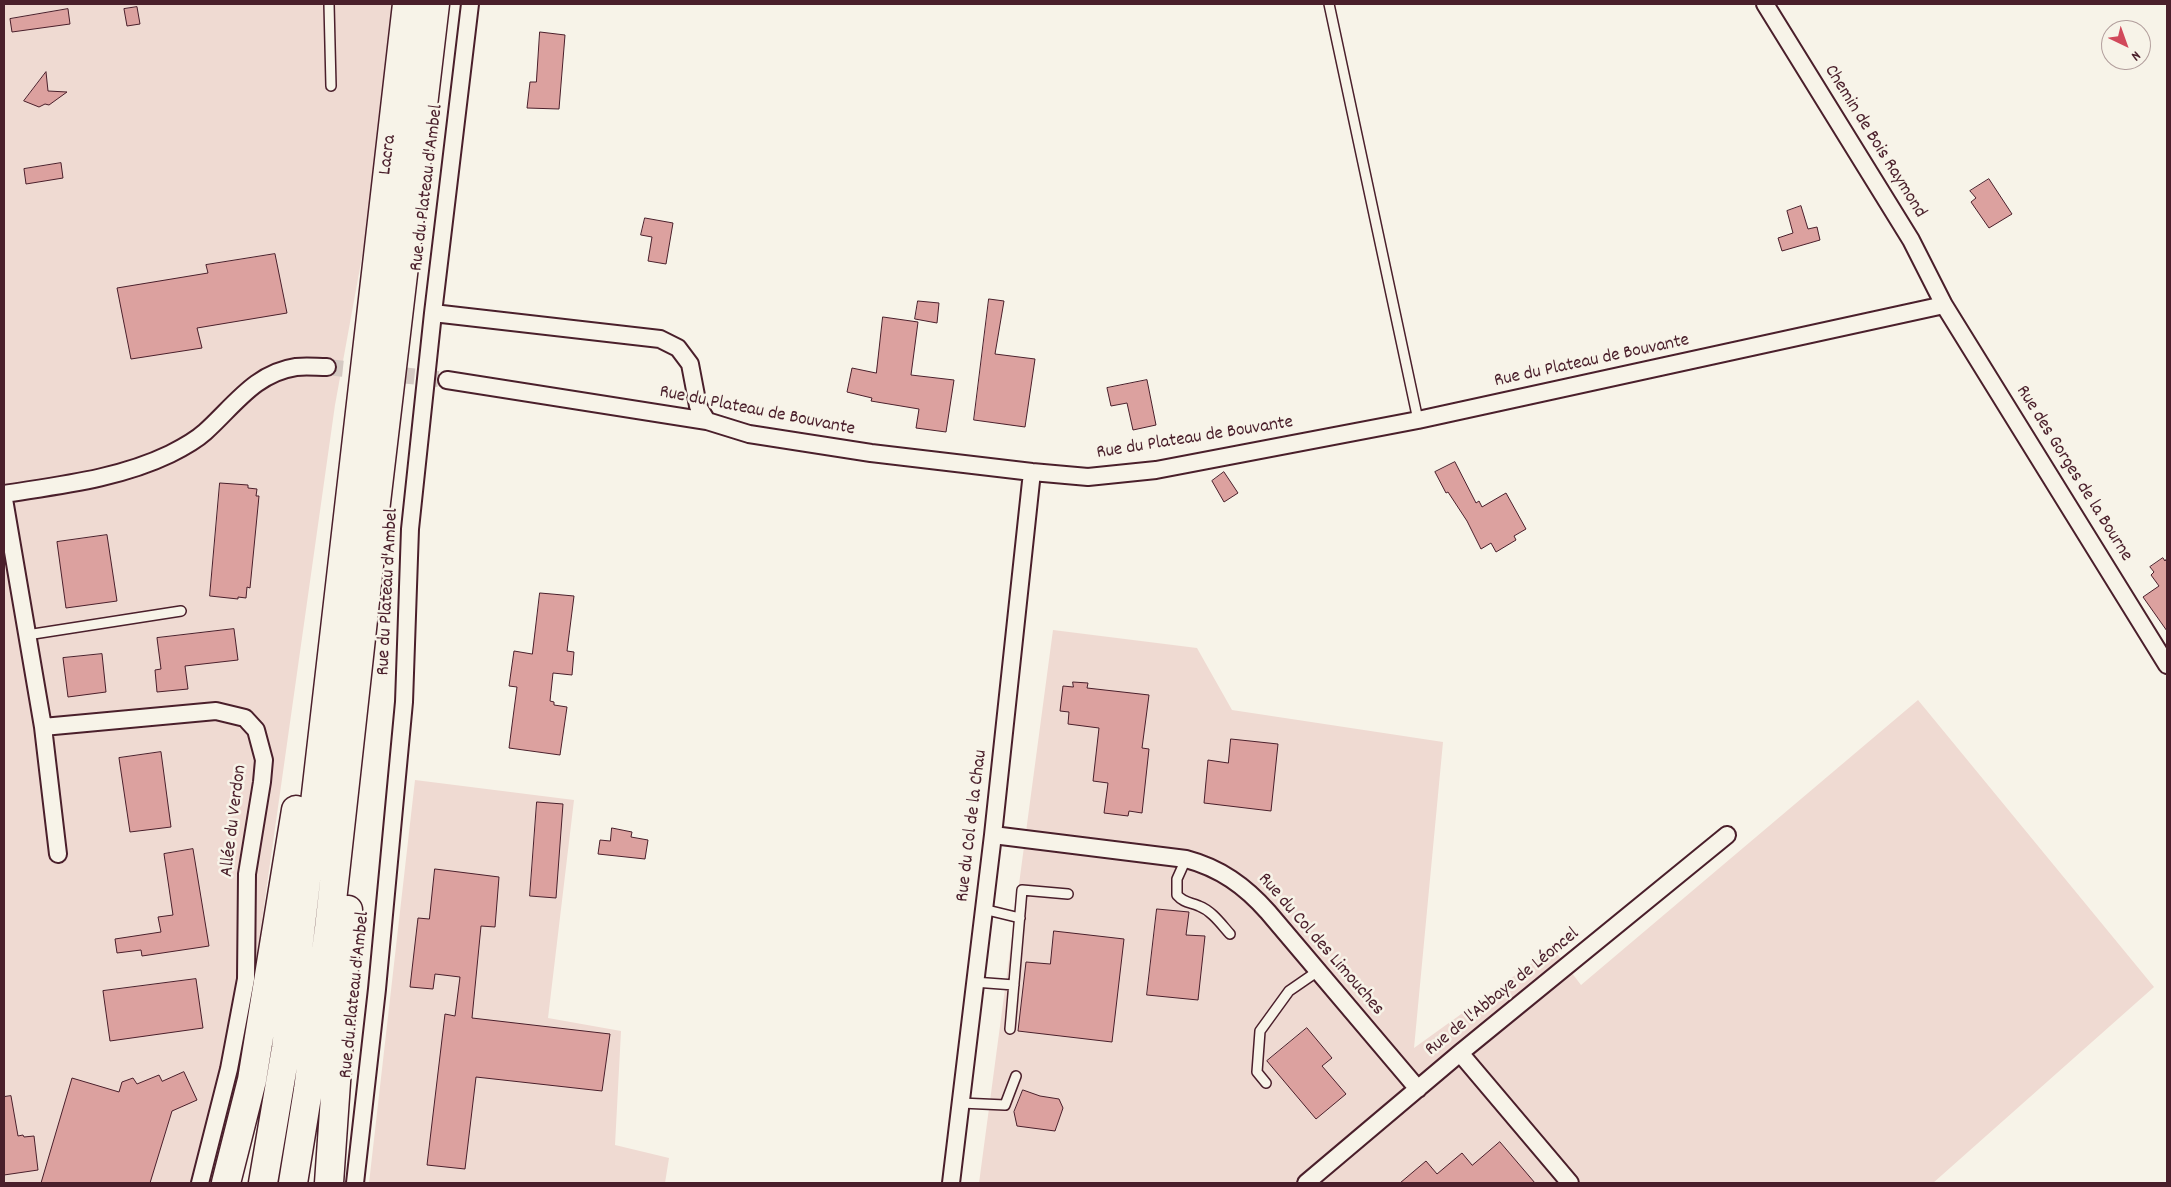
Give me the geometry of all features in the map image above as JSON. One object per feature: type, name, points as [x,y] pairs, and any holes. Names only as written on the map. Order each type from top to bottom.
[{"type":"highway","name":"Lacra","points":[[372,307],[407,4]]},
{"type":"highway","points":[[293,1183],[308,1090],[329,928],[375,511],[435,4]]},
{"type":"highway","points":[[226,1183],[252,1080],[265,1009],[372,307]]},
{"type":"highway","points":[[263,1183],[286,1048],[372,307]]},
{"type":"highway","points":[[329,1183],[375,511]]},
{"type":"street","name":"Rue du Plateau d'Ambel","points":[[355,1183],[377,989],[404,702],[410,528],[433,313],[470,4]]},
{"type":"street","name":"Chemin de Bois Raymond","points":[[1766,4],[1911,240],[1944,305]]},
{"type":"street","name":"Rue du Plateau de Bouvante","points":[[447,380],[707,421],[749,434],[871,453],[1088,477],[1156,470],[1418,420],[1944,305]]},
{"type":"street","name":"Rue des Gorges de la Bourne","points":[[1944,305],[2167,664]]},
{"type":"street","points":[[433,313],[660,339],[678,348],[690,364],[698,406],[707,421]]},
{"type":"street","points":[[4,494],[94,480],[150,463],[188,445],[204,433],[250,386],[271,374],[296,367],[327,367]]},
{"type":"street","name":"Rue du Col de la Chau","points":[[951,1183],[993,835],[1032,472]]},
{"type":"street","points":[[4,499],[43,727],[58,854]]},
{"type":"street","name":"Allée du Verdon","points":[[43,727],[216,711],[245,718],[256,730],[264,760],[247,874],[246,979],[229,1069],[200,1183]]},
{"type":"street","name":"Rue du Col des Limouches","points":[[993,835],[1186,859],[1205,864],[1236,881],[1254,896],[1418,1089]]},
{"type":"street","name":"Rue de l'Abbaye de Léoncel","points":[[1306,1183],[1460,1053],[1726,835]]},
{"type":"street","points":[[1460,1053],[1570,1183]]},
{"type":"lane","points":[[329,4],[331,86]]},
{"type":"lane","points":[[1329,4],[1418,420]]},
{"type":"lane","points":[[27,635],[181,611]]},
{"type":"lane","points":[[1186,859],[1177,879],[1177,895],[1183,902],[1200,906],[1214,916],[1230,934]]},
{"type":"lane","points":[[1010,1030],[1022,890],[1068,894]]},
{"type":"lane","points":[[983,909],[1020,918]]},
{"type":"lane","points":[[1266,1083],[1257,1072],[1260,1031],[1289,991],[1318,971]]},
{"type":"lane","points":[[974,982],[1014,984]]},
{"type":"lane","points":[[961,1103],[1005,1105],[1016,1076]]},
{"type":"shaded area","points":[[4,4],[408,4],[335,405],[244,1047],[210,1183],[4,1183]]},
{"type":"shaded area","points":[[1053,630],[1197,648],[1232,710],[1443,742],[1414,1048],[1553,948],[1581,985],[1918,700],[2154,987],[1933,1183],[979,1183]]},
{"type":"shaded area","points":[[415,780],[574,800],[548,1018],[621,1031],[615,1145],[669,1158],[665,1183],[369,1183]]},
{"type":"building","points":[[137,7],[140,24],[127,26],[124,9]]},
{"type":"building","points":[[68,9],[70,24],[12,32],[10,19]]},
{"type":"building","points":[[540,32],[565,35],[559,109],[527,108],[530,82],[536,82]]},
{"type":"building","points":[[46,72],[48,91],[67,92],[49,105],[45,104],[39,107],[24,101]]},
{"type":"building","points":[[61,163],[63,178],[26,184],[24,169]]},
{"type":"building","points":[[1989,179],[2012,214],[1989,228],[1971,202],[1976,198],[1970,191]]},
{"type":"building","points":[[1801,206],[1808,229],[1817,227],[1820,240],[1782,251],[1778,238],[1793,233],[1787,211]]},
{"type":"building","points":[[645,218],[673,223],[666,264],[648,261],[652,237],[641,235]]},
{"type":"building","points":[[275,254],[287,313],[197,328],[202,348],[131,359],[117,288],[208,273],[206,265]]},
{"type":"building","points":[[989,299],[1004,301],[995,354],[1035,359],[1025,427],[974,420]]},
{"type":"building","points":[[918,301],[939,303],[937,323],[915,319]]},
{"type":"building","points":[[883,317],[918,322],[911,375],[954,380],[946,432],[916,428],[919,409],[871,401],[872,398],[847,392],[852,368],[876,373]]},
{"type":"building","points":[[1147,380],[1156,425],[1133,430],[1127,403],[1111,406],[1107,388]]},
{"type":"building","points":[[1455,462],[1476,503],[1479,501],[1482,507],[1506,493],[1526,529],[1514,536],[1516,540],[1496,552],[1491,543],[1481,549],[1467,521],[1448,492],[1446,493],[1435,472]]},
{"type":"building","points":[[1224,472],[1238,493],[1224,502],[1212,481]]},
{"type":"building","points":[[220,483],[248,485],[248,488],[257,489],[256,496],[259,496],[250,588],[247,587],[246,598],[210,596]]},
{"type":"building","points":[[107,535],[117,601],[66,608],[57,542]]},
{"type":"building","points":[[2163,558],[2165,561],[2167,558],[2167,631],[2143,597],[2159,586],[2151,575],[2154,572],[2150,567]]},
{"type":"building","points":[[540,593],[574,596],[567,651],[574,652],[572,675],[553,673],[550,701],[554,702],[554,705],[567,707],[560,755],[509,748],[517,687],[509,686],[514,651],[532,654]]},
{"type":"building","points":[[234,629],[238,660],[185,666],[188,689],[157,692],[155,670],[161,669],[157,638]]},
{"type":"building","points":[[102,654],[106,692],[68,697],[63,658]]},
{"type":"building","points":[[1073,682],[1088,683],[1087,688],[1149,695],[1142,748],[1149,749],[1142,813],[1129,811],[1128,816],[1104,813],[1108,783],[1093,781],[1099,728],[1068,724],[1069,712],[1060,711],[1063,686],[1073,687]]},
{"type":"building","points":[[1231,739],[1278,744],[1271,811],[1204,803],[1208,760],[1228,763]]},
{"type":"building","points":[[161,752],[171,827],[130,832],[119,758]]},
{"type":"building","points":[[537,802],[563,804],[556,898],[530,896]]},
{"type":"building","points":[[612,828],[632,832],[631,837],[648,840],[645,859],[598,854],[600,840],[610,841]]},
{"type":"building","points":[[193,849],[209,946],[142,956],[141,950],[117,953],[115,939],[161,932],[158,917],[173,915],[164,854]]},
{"type":"building","points":[[435,869],[499,877],[495,927],[481,926],[472,1018],[610,1034],[602,1091],[476,1077],[465,1169],[427,1165],[445,1014],[455,1016],[460,977],[435,974],[433,989],[410,987],[418,918],[429,919]]},
{"type":"building","points":[[1157,909],[1189,912],[1186,935],[1205,936],[1198,1000],[1147,995]]},
{"type":"building","points":[[1054,931],[1124,939],[1112,1042],[1018,1031],[1026,962],[1050,964]]},
{"type":"building","points":[[196,979],[203,1028],[110,1041],[103,991]]},
{"type":"building","points":[[1307,1028],[1332,1058],[1322,1066],[1346,1094],[1316,1119],[1267,1061]]},
{"type":"building","points":[[184,1072],[197,1100],[172,1111],[150,1183],[41,1183],[72,1078],[119,1092],[122,1082],[133,1078],[137,1084],[159,1075],[162,1081]]},
{"type":"building","points":[[1023,1090],[1040,1096],[1059,1099],[1063,1108],[1055,1131],[1017,1126],[1014,1112]]},
{"type":"building","points":[[11,1096],[18,1136],[34,1136],[38,1170],[4,1175],[4,1097]]},
{"type":"building","points":[[1500,1142],[1535,1183],[1400,1183],[1426,1161],[1437,1174],[1462,1153],[1472,1165]]},
{"type":"tunnel","points":[[327,367],[447,380]]}]
